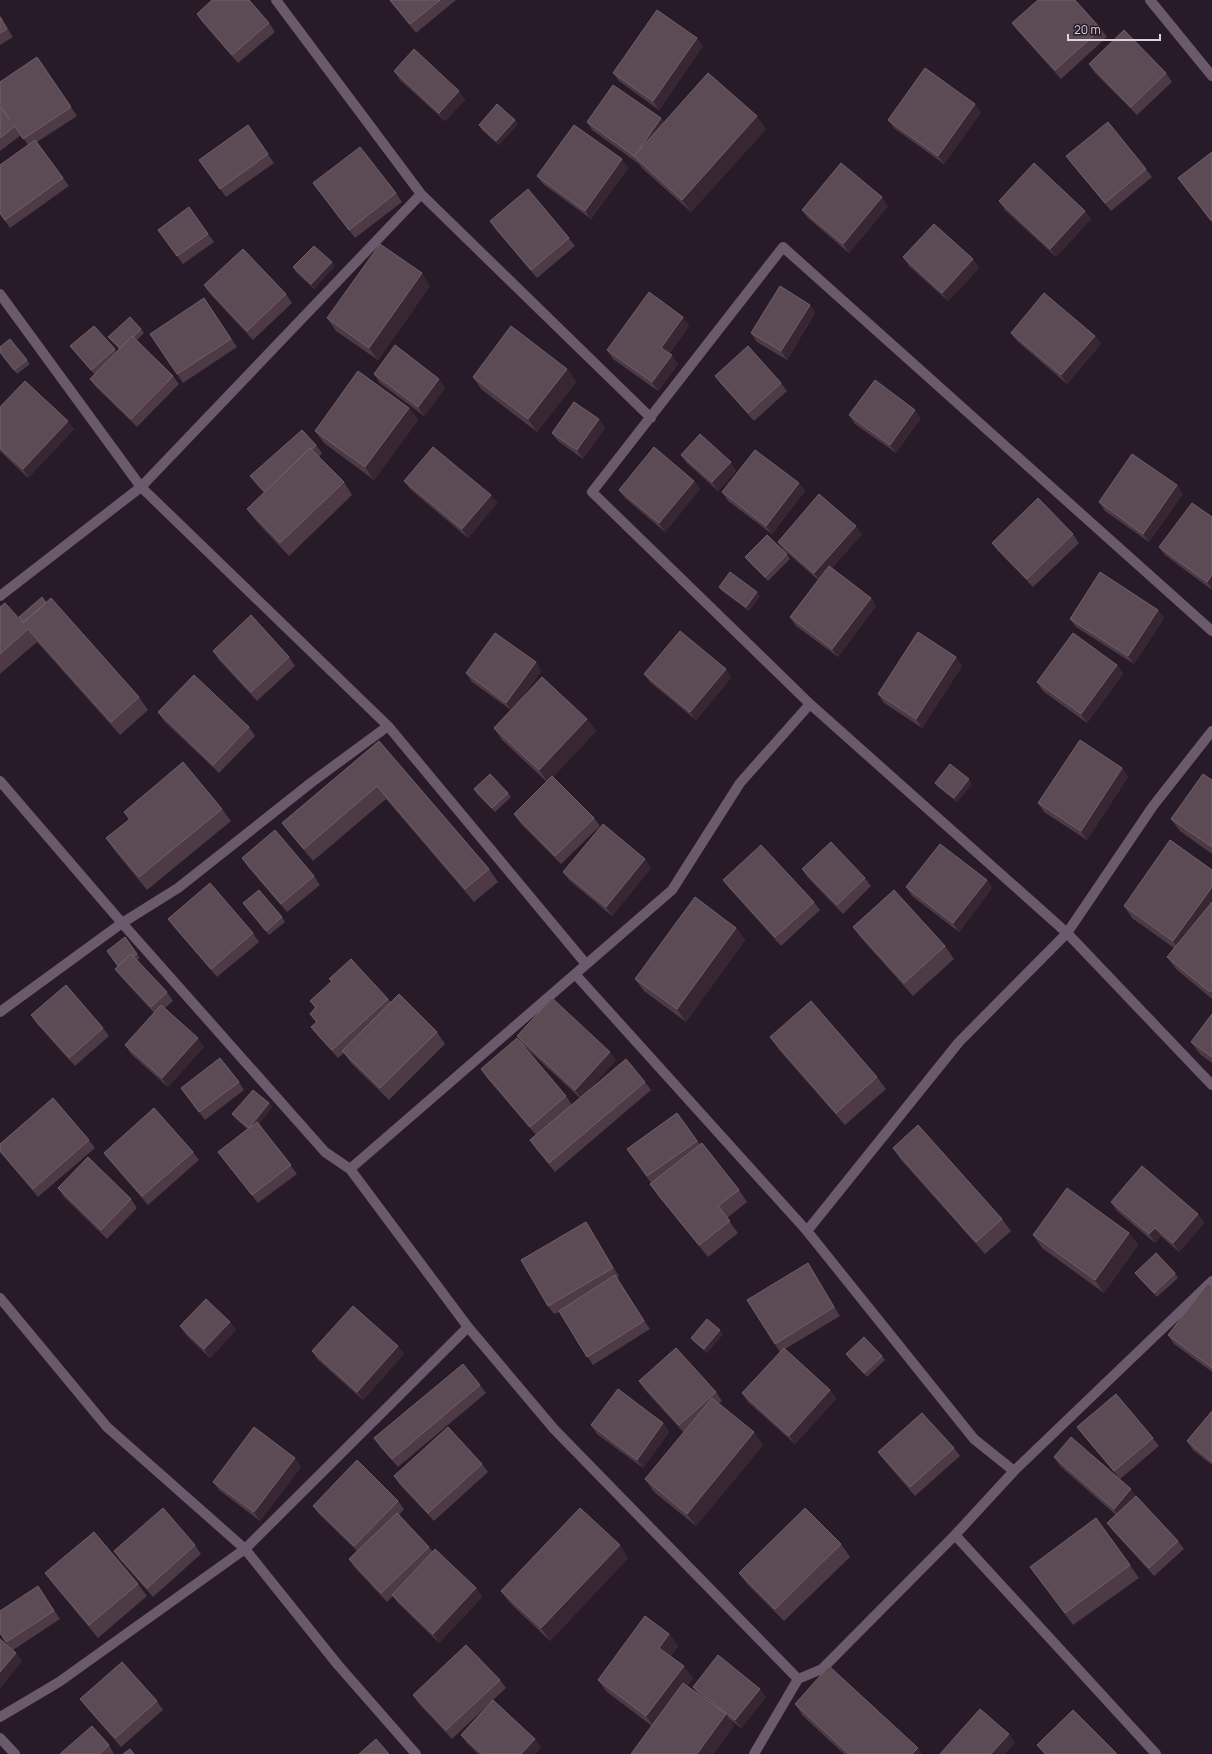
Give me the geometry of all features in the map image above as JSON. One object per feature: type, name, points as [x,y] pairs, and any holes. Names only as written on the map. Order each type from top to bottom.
[{"type":"street","points":[[276,0],[421,194],[651,418]]},
{"type":"street","points":[[1150,0],[1212,76]]},
{"type":"street","points":[[0,596],[141,487],[421,194]]},
{"type":"street","points":[[1212,631],[784,247],[592,492],[810,704],[1067,933],[1212,1085]]},
{"type":"street","points":[[0,294],[141,487],[388,726],[586,964]]},
{"type":"street","points":[[350,1169],[672,890],[740,783],[810,704]]},
{"type":"street","points":[[0,1012],[122,923],[178,888],[312,782],[388,726]]},
{"type":"street","points":[[807,1231],[959,1042],[1067,933],[1153,806],[1212,731]]},
{"type":"street","points":[[0,781],[122,923],[325,1152],[350,1169],[468,1327],[554,1429],[798,1679]]},
{"type":"street","points":[[575,974],[807,1231],[974,1439],[1014,1471]]},
{"type":"street","points":[[754,1754],[798,1679],[822,1669],[955,1535],[1014,1471],[1212,1281]]},
{"type":"street","points":[[0,1298],[107,1427],[244,1550],[338,1665],[416,1754]]},
{"type":"street","points":[[0,1717],[59,1682],[244,1550],[468,1327]]},
{"type":"street","points":[[955,1535],[1156,1754]]},
{"type":"street","points":[[0,1738],[15,1754]]},
{"type":"building","points":[[212,0],[249,0],[269,23],[232,55],[197,14]]},
{"type":"building","points":[[390,0],[440,0],[410,24]]},
{"type":"building","points":[[1038,0],[1075,0],[1101,29],[1055,70],[1012,23]]},
{"type":"building","points":[[657,10],[697,38],[653,101],[613,73]]},
{"type":"building","points":[[0,17],[7,29],[0,33]]},
{"type":"building","points":[[1124,30],[1166,73],[1131,107],[1089,64]]},
{"type":"building","points":[[414,49],[459,91],[439,113],[394,71]]},
{"type":"building","points":[[37,57],[71,107],[23,139],[15,126],[0,138],[0,107],[10,120],[0,105],[0,82]]},
{"type":"building","points":[[925,68],[975,104],[938,156],[888,120]]},
{"type":"building","points":[[708,73],[757,116],[682,200],[634,156]]},
{"type":"building","points":[[613,85],[661,118],[634,156],[587,122]]},
{"type":"building","points":[[497,104],[515,120],[496,141],[479,125]]},
{"type":"building","points":[[1108,122],[1146,169],[1105,203],[1066,156]]},
{"type":"building","points":[[248,125],[268,154],[220,189],[199,160]]},
{"type":"building","points":[[574,125],[622,159],[585,211],[537,176]]},
{"type":"building","points":[[35,140],[63,178],[5,220],[0,213],[0,165]]},
{"type":"building","points":[[360,147],[396,193],[349,230],[313,183]]},
{"type":"building","points":[[1212,152],[1212,219],[1211,220],[1178,178]]},
{"type":"building","points":[[841,163],[882,197],[843,244],[802,210]]},
{"type":"building","points":[[1034,163],[1085,211],[1050,249],[999,201]]},
{"type":"building","points":[[528,189],[569,238],[531,270],[490,221]]},
{"type":"building","points":[[189,207],[208,234],[177,256],[158,230]]},
{"type":"building","points":[[934,224],[973,259],[942,293],[903,257]]},
{"type":"building","points":[[380,244],[422,273],[369,348],[327,318]]},
{"type":"building","points":[[314,246],[332,262],[311,284],[293,267]]},
{"type":"building","points":[[243,249],[286,294],[247,331],[204,285]]},
{"type":"building","points":[[780,286],[810,305],[781,351],[751,333]]},
{"type":"building","points":[[649,292],[683,317],[661,348],[672,355],[652,382],[607,350]]},
{"type":"building","points":[[1044,293],[1095,336],[1061,375],[1011,333]]},
{"type":"building","points":[[204,298],[231,339],[177,374],[150,334]]},
{"type":"building","points":[[130,317],[141,329],[120,348],[108,337]]},
{"type":"building","points":[[94,326],[115,349],[91,370],[70,346]]},
{"type":"building","points":[[511,326],[567,369],[528,419],[473,377]]},
{"type":"building","points":[[132,336],[173,376],[131,419],[90,379]]},
{"type":"building","points":[[10,339],[27,360],[14,370],[0,352],[0,347]]},
{"type":"building","points":[[395,345],[439,379],[418,407],[374,374]]},
{"type":"building","points":[[748,346],[781,383],[748,413],[715,376]]},
{"type":"building","points":[[358,371],[409,408],[365,467],[315,431]]},
{"type":"building","points":[[875,380],[915,410],[890,445],[849,415]]},
{"type":"building","points":[[25,381],[68,421],[23,469],[0,448],[0,407]]},
{"type":"building","points":[[574,402],[599,419],[577,450],[552,433]]},
{"type":"building","points":[[302,430],[316,445],[312,449],[310,448],[265,492],[250,476]]},
{"type":"building","points":[[700,434],[731,462],[712,482],[681,455]]},
{"type":"building","points":[[433,447],[491,495],[462,529],[404,481]]},
{"type":"building","points":[[654,447],[694,481],[659,523],[619,490]]},
{"type":"building","points":[[310,448],[344,482],[280,543],[247,509]]},
{"type":"building","points":[[755,450],[799,483],[766,526],[722,492]]},
{"type":"building","points":[[1132,454],[1177,485],[1143,534],[1099,502]]},
{"type":"building","points":[[819,494],[856,526],[814,573],[778,542]]},
{"type":"building","points":[[1038,498],[1073,534],[1027,579],[992,543]]},
{"type":"building","points":[[1192,503],[1212,517],[1212,575],[1207,582],[1159,547]]},
{"type":"building","points":[[767,535],[787,554],[765,577],[745,557]]},
{"type":"building","points":[[829,566],[871,598],[832,649],[790,617]]},
{"type":"building","points":[[730,572],[757,592],[746,607],[719,587]]},
{"type":"building","points":[[1100,572],[1158,610],[1128,656],[1070,619]]},
{"type":"building","points":[[42,597],[46,603],[24,622],[19,617]]},
{"type":"building","points":[[51,598],[139,697],[111,722],[28,629],[0,654],[0,607],[5,603],[23,623]]},
{"type":"building","points":[[251,615],[289,657],[251,692],[213,651]]},
{"type":"building","points":[[680,631],[726,669],[690,712],[644,674]]},
{"type":"building","points":[[918,632],[956,657],[916,719],[878,694]]},
{"type":"building","points":[[495,633],[536,662],[506,703],[466,673]]},
{"type":"building","points":[[1073,633],[1117,665],[1081,714],[1037,682]]},
{"type":"building","points":[[194,675],[249,727],[213,765],[158,712]]},
{"type":"building","points":[[542,677],[587,719],[539,770],[494,728]]},
{"type":"building","points":[[1080,740],[1122,768],[1081,831],[1038,803]]},
{"type":"building","points":[[379,741],[489,869],[465,889],[377,786],[304,849],[282,823]]},
{"type":"building","points":[[183,762],[222,809],[139,877],[106,838],[130,819],[124,812]]},
{"type":"building","points":[[950,764],[969,779],[954,798],[935,783]]},
{"type":"building","points":[[490,774],[508,793],[492,808],[474,789]]},
{"type":"building","points":[[1203,774],[1212,780],[1212,847],[1171,819]]},
{"type":"building","points":[[552,776],[594,818],[555,856],[514,814]]},
{"type":"building","points":[[603,824],[645,859],[606,907],[563,872]]},
{"type":"building","points":[[275,830],[314,876],[281,904],[242,858]]},
{"type":"building","points":[[1170,840],[1212,870],[1212,887],[1173,941],[1124,906]]},
{"type":"building","points":[[831,842],[865,878],[837,905],[802,869]]},
{"type":"building","points":[[940,844],[987,880],[953,923],[906,887]]},
{"type":"building","points":[[761,845],[814,902],[775,937],[723,880]]},
{"type":"building","points":[[210,883],[253,933],[211,969],[168,919]]},
{"type":"building","points":[[259,890],[282,917],[266,931],[243,903]]},
{"type":"building","points":[[894,890],[945,946],[904,983],[853,927]]},
{"type":"building","points":[[695,897],[736,928],[677,1009],[635,979]]},
{"type":"building","points":[[1212,902],[1212,990],[1210,992],[1167,957]]},
{"type":"building","points":[[125,937],[137,954],[134,956],[131,954],[118,966],[107,951]]},
{"type":"building","points":[[131,954],[167,992],[151,1007],[115,969]]},
{"type":"building","points":[[351,959],[388,999],[332,1050],[311,1027],[317,1022],[310,1014],[316,1007],[310,1001],[332,981],[329,979]]},
{"type":"building","points":[[66,985],[103,1028],[69,1058],[31,1015]]},
{"type":"building","points":[[399,994],[437,1032],[380,1088],[342,1051]]},
{"type":"building","points":[[552,998],[610,1052],[575,1090],[517,1036]]},
{"type":"building","points":[[811,1001],[877,1077],[836,1113],[770,1037]]},
{"type":"building","points":[[161,1005],[198,1038],[162,1078],[125,1045]]},
{"type":"building","points":[[1212,1014],[1212,1057],[1191,1042]]},
{"type":"building","points":[[517,1038],[566,1096],[530,1127],[481,1069]]},
{"type":"building","points":[[220,1058],[239,1082],[199,1112],[181,1088]]},
{"type":"building","points":[[626,1059],[645,1082],[549,1163],[530,1140]]},
{"type":"building","points":[[253,1090],[269,1103],[249,1128],[232,1114]]},
{"type":"building","points":[[53,1098],[89,1140],[33,1189],[0,1151],[0,1144]]},
{"type":"building","points":[[154,1108],[193,1152],[142,1196],[104,1153]]},
{"type":"building","points":[[677,1113],[697,1141],[647,1176],[627,1149]]},
{"type":"building","points":[[257,1122],[291,1165],[252,1195],[218,1152]]},
{"type":"building","points":[[918,1125],[1002,1219],[976,1242],[893,1148]]},
{"type":"building","points":[[702,1143],[739,1190],[718,1206],[730,1221],[699,1245],[650,1184]]},
{"type":"building","points":[[88,1157],[131,1199],[101,1230],[58,1188]]},
{"type":"building","points":[[1142,1166],[1198,1214],[1173,1243],[1155,1228],[1149,1234],[1111,1202]]},
{"type":"building","points":[[1067,1188],[1129,1233],[1095,1280],[1033,1235]]},
{"type":"building","points":[[586,1222],[613,1268],[548,1306],[521,1260]]},
{"type":"building","points":[[1156,1253],[1175,1273],[1154,1293],[1135,1273]]},
{"type":"building","points":[[808,1263],[834,1307],[775,1344],[747,1300]]},
{"type":"building","points":[[615,1275],[644,1321],[587,1357],[559,1311]]},
{"type":"building","points":[[1208,1283],[1212,1286],[1212,1368],[1168,1335]]},
{"type":"building","points":[[206,1299],[230,1322],[204,1349],[180,1326]]},
{"type":"building","points":[[353,1306],[398,1346],[357,1392],[312,1351]]},
{"type":"building","points":[[707,1319],[720,1330],[704,1349],[691,1338]]},
{"type":"building","points":[[864,1337],[882,1356],[864,1373],[846,1354]]},
{"type":"building","points":[[676,1348],[716,1392],[679,1425],[639,1381]]},
{"type":"building","points":[[784,1348],[830,1390],[789,1436],[742,1393]]},
{"type":"building","points":[[463,1364],[480,1385],[392,1459],[374,1438]]},
{"type":"building","points":[[618,1389],[663,1423],[637,1460],[591,1425]]},
{"type":"building","points":[[1116,1394],[1153,1438],[1114,1471],[1077,1427]]},
{"type":"building","points":[[712,1398],[754,1432],[687,1514],[645,1479]]},
{"type":"building","points":[[1212,1411],[1212,1462],[1187,1441]]},
{"type":"building","points":[[922,1413],[954,1448],[910,1487],[878,1452]]},
{"type":"building","points":[[254,1427],[295,1458],[254,1512],[213,1482]]},
{"type":"building","points":[[448,1427],[482,1464],[428,1513],[394,1476]]},
{"type":"building","points":[[1071,1437],[1131,1489],[1114,1509],[1054,1457]]},
{"type":"building","points":[[357,1460],[398,1501],[354,1546],[313,1506]]},
{"type":"building","points":[[1136,1496],[1178,1541],[1149,1568],[1107,1523]]},
{"type":"building","points":[[163,1508],[195,1545],[147,1588],[114,1551]]},
{"type":"building","points":[[580,1508],[620,1545],[541,1628],[501,1591]]},
{"type":"building","points":[[805,1508],[841,1544],[775,1609],[739,1573]]},
{"type":"building","points":[[397,1513],[429,1547],[381,1593],[349,1559]]},
{"type":"building","points":[[1096,1518],[1130,1565],[1065,1613],[1030,1567]]},
{"type":"building","points":[[94,1532],[138,1584],[89,1625],[45,1573]]},
{"type":"building","points":[[435,1549],[476,1588],[433,1634],[392,1595]]},
{"type":"building","points":[[38,1586],[54,1611],[6,1642],[0,1633],[0,1611]]},
{"type":"building","points":[[645,1616],[669,1634],[659,1648],[684,1666],[646,1716],[598,1680]]},
{"type":"building","points":[[0,1639],[16,1653],[0,1672]]},
{"type":"building","points":[[466,1645],[500,1680],[446,1730],[413,1695]]},
{"type":"building","points":[[718,1655],[760,1689],[735,1720],[693,1687]]},
{"type":"building","points":[[122,1662],[157,1701],[115,1738],[80,1699]]},
{"type":"building","points":[[829,1666],[918,1748],[912,1754],[849,1754],[795,1704]]},
{"type":"building","points":[[683,1683],[726,1714],[697,1754],[631,1754]]},
{"type":"building","points":[[493,1700],[535,1739],[521,1754],[482,1754],[461,1735]]},
{"type":"building","points":[[980,1709],[1009,1734],[991,1754],[940,1754]]},
{"type":"building","points":[[1073,1710],[1116,1754],[1046,1754],[1037,1745]]},
{"type":"building","points":[[92,1726],[109,1745],[99,1754],[60,1754]]},
{"type":"building","points":[[376,1739],[389,1754],[359,1754]]},
{"type":"building","points":[[130,1749],[134,1754],[123,1754]]}]
